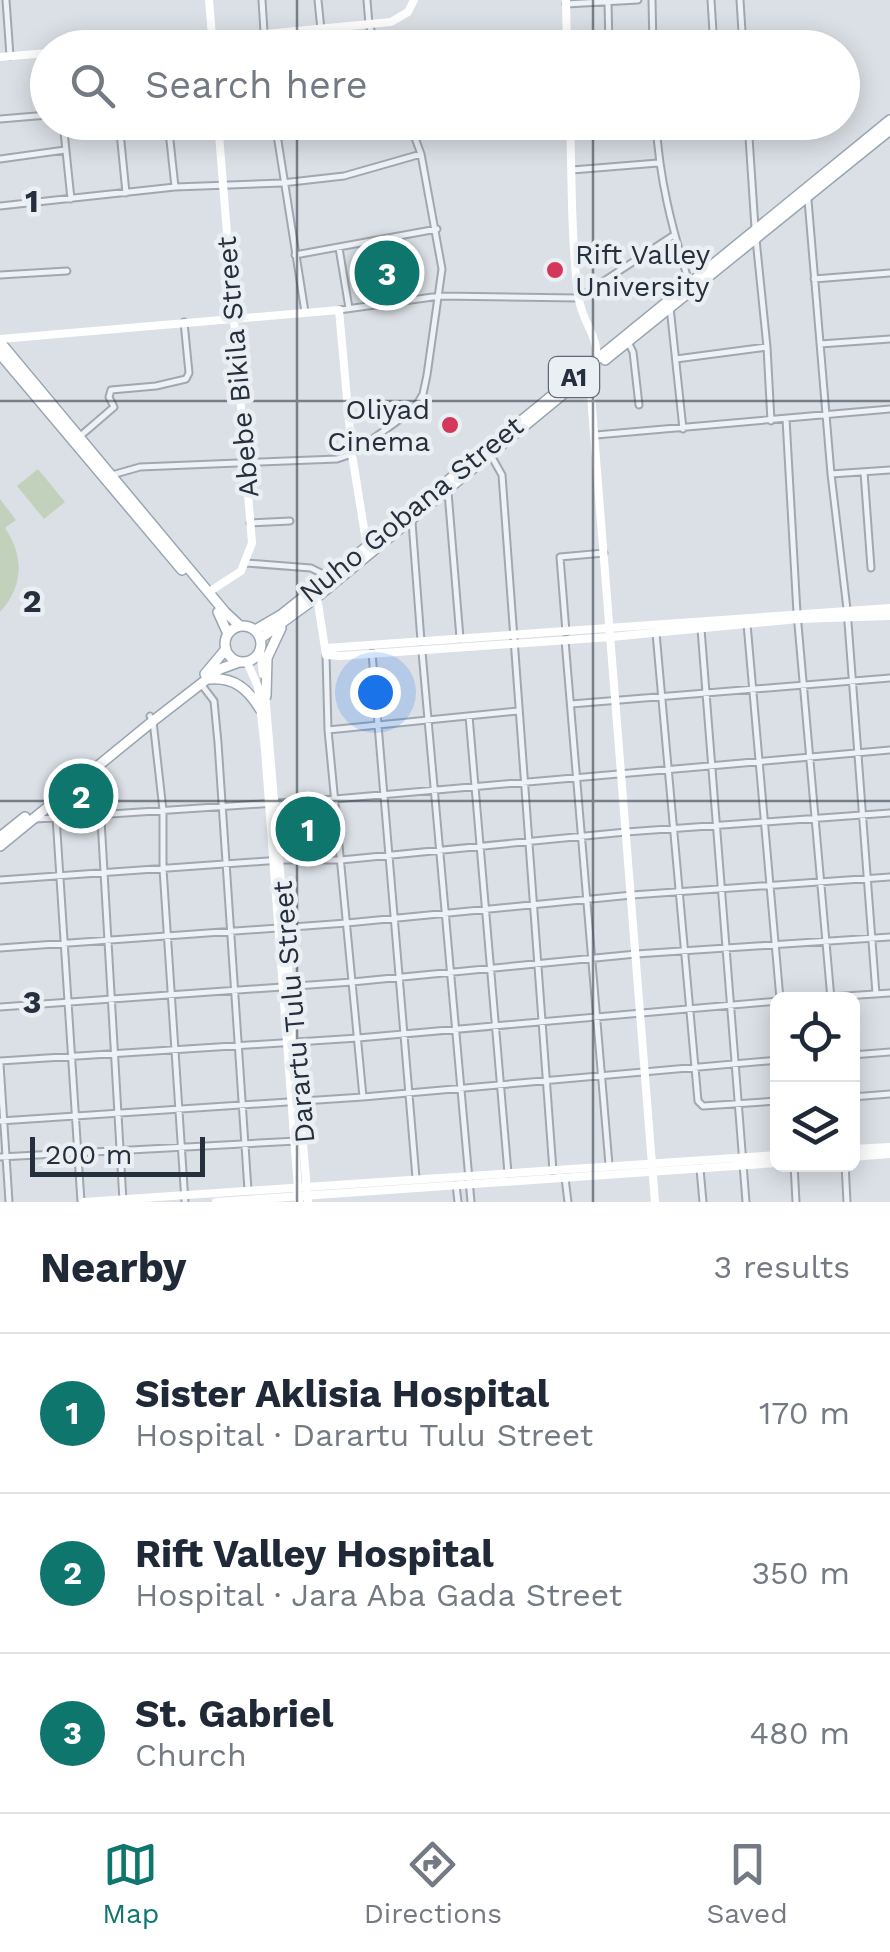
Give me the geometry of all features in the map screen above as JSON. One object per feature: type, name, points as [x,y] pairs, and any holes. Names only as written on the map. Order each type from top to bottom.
[{"type":"main road","name":"Nuho Gobana Street","points":[[280,620],[756,234],[890,120]]},
{"type":"main road","name":"Nuho Gobana Street","points":[[597,363],[628,342],[688,282],[807,197],[890,130]]},
{"type":"main road","points":[[0,340],[77,439]]},
{"type":"main road","points":[[0,354],[77,439],[222,613],[258,634],[260,650],[243,662],[226,666],[151,718],[0,842]]},
{"type":"main road","name":"Nuho Gobana Street","points":[[371,548],[412,519],[488,451]]},
{"type":"main road","name":"Nuho Gobana Street","points":[[258,634],[317,597],[331,579]]},
{"type":"main road","points":[[222,613],[252,622],[280,620],[267,658],[266,696]]},
{"type":"main road","points":[[0,842],[213,667],[226,649],[228,634],[222,613]]},
{"type":"main road","points":[[213,667],[221,643],[222,613]]},
{"type":"main road","points":[[228,634],[240,626]]},
{"type":"main road","points":[[226,649],[243,662]]},
{"type":"main road","points":[[204,682],[220,678],[241,685],[260,708]]},
{"type":"street","points":[[6,0],[5,57],[30,55]]},
{"type":"street","points":[[209,0],[211,30]]},
{"type":"street","points":[[262,0],[264,30]]},
{"type":"street","points":[[318,0],[321,30],[401,19],[414,0]]},
{"type":"street","points":[[367,0],[371,30]]},
{"type":"street","points":[[567,30],[566,2],[638,0]]},
{"type":"street","points":[[652,0],[653,30]]},
{"type":"street","points":[[711,0],[713,30]]},
{"type":"street","points":[[740,0],[742,30]]},
{"type":"street","points":[[608,2],[609,30]]},
{"type":"street","points":[[0,119],[30,116]]},
{"type":"street","points":[[65,140],[71,199]]},
{"type":"street","points":[[122,140],[126,192]]},
{"type":"street","points":[[170,140],[174,188]]},
{"type":"street","name":"Abebe Bikila Street","points":[[219,140],[252,543],[246,564]]},
{"type":"street","points":[[276,140],[305,312]]},
{"type":"street","points":[[109,477],[140,468],[329,459],[352,454],[414,409],[423,394],[442,269],[437,229],[416,140]]},
{"type":"street","points":[[571,140],[578,298],[596,340],[597,363],[590,383],[655,1202]]},
{"type":"street","points":[[657,140],[658,162],[688,282]]},
{"type":"street","points":[[749,140],[768,347],[770,421]]},
{"type":"street","points":[[0,159],[66,150]]},
{"type":"street","points":[[0,206],[126,192],[344,176],[421,154]]},
{"type":"street","points":[[572,170],[658,162]]},
{"type":"street","points":[[807,197],[831,474],[848,613],[876,994]]},
{"type":"street","points":[[295,256],[437,229]]},
{"type":"street","points":[[0,340],[339,310],[440,296],[578,298],[674,234]]},
{"type":"street","points":[[338,248],[350,308]]},
{"type":"street","points":[[0,275],[67,271]]},
{"type":"street","points":[[814,279],[890,274]]},
{"type":"street","points":[[669,303],[683,428]]},
{"type":"street","points":[[339,310],[352,454],[371,548]]},
{"type":"street","points":[[77,439],[114,408],[109,397],[111,390],[186,379],[189,373],[184,322]]},
{"type":"street","points":[[820,344],[890,338]]},
{"type":"street","points":[[628,342],[633,352],[639,405]]},
{"type":"street","points":[[676,359],[768,347]]},
{"type":"street","points":[[596,435],[890,409]]},
{"type":"street","points":[[786,419],[798,616],[830,992]]},
{"type":"street","points":[[488,451],[502,475],[553,1174]]},
{"type":"street","points":[[831,474],[890,470]]},
{"type":"street","points":[[864,472],[872,568]]},
{"type":"street","points":[[447,489],[460,638]]},
{"type":"street","points":[[412,519],[471,1202]]},
{"type":"street","points":[[250,522],[290,521]]},
{"type":"street","points":[[604,554],[560,557],[609,1166]]},
{"type":"street","points":[[203,589],[228,582],[246,564],[294,566],[331,579]]},
{"type":"street","points":[[317,597],[326,651],[328,730],[363,1097]]},
{"type":"street","points":[[326,651],[610,633],[890,608]]},
{"type":"street","points":[[848,613],[890,616]]},
{"type":"street","points":[[610,633],[701,629],[798,616]]},
{"type":"street","points":[[747,624],[779,992]]},
{"type":"street","points":[[701,629],[746,1202]]},
{"type":"street","points":[[656,633],[700,1104],[770,1102]]},
{"type":"street","points":[[326,651],[372,653],[460,638],[512,639]]},
{"type":"street","name":"Darartu Tulu Street","points":[[260,650],[303,1194]]},
{"type":"street","points":[[372,653],[416,1179]]},
{"type":"street","name":"Darartu Tulu Street","points":[[243,662],[258,687],[272,802]]},
{"type":"street","points":[[571,704],[890,678]]},
{"type":"street","points":[[204,682],[214,701],[248,1197]]},
{"type":"street","points":[[328,730],[518,711]]},
{"type":"street","points":[[469,716],[508,1174]]},
{"type":"street","points":[[151,718],[163,810],[163,869],[185,1198]]},
{"type":"street","points":[[31,819],[335,799],[890,750]]},
{"type":"street","points":[[98,765],[123,1201]]},
{"type":"street","points":[[54,800],[82,1202],[303,1194],[456,1185],[508,1174],[553,1174],[565,1178],[654,1168],[770,1163]]},
{"type":"street","points":[[0,880],[341,860],[439,848],[890,813]]},
{"type":"street","points":[[0,948],[890,877]]},
{"type":"street","points":[[0,1007],[890,937]]},
{"type":"street","points":[[860,995],[890,993]]},
{"type":"street","points":[[9,1202],[3,1156],[0,1062],[358,1038],[770,1001]]},
{"type":"street","points":[[860,1054],[890,1052]]},
{"type":"street","points":[[2,1121],[363,1097],[770,1061]]},
{"type":"street","points":[[860,1096],[890,1094]]},
{"type":"street","points":[[3,1156],[299,1140]]},
{"type":"street","points":[[860,1148],[890,1146]]},
{"type":"street","points":[[860,1156],[890,1154]]},
{"type":"street","points":[[303,1194],[416,1179],[468,1180],[609,1166],[700,1169],[770,1156]]},
{"type":"street","points":[[700,1169],[702,1202]]},
{"type":"street","points":[[794,1172],[796,1202]]},
{"type":"street","points":[[844,1172],[846,1202]]},
{"type":"street","points":[[565,1178],[568,1202]]},
{"type":"street","points":[[456,1185],[458,1202]]},
{"type":"street","points":[[216,1202],[248,1197]]},
{"type":"shaded area","points":[[96,770],[97,810],[57,812],[58,800]]},
{"type":"shaded area","points":[[333,799],[338,853],[283,858],[279,804]]},
{"type":"green space","points":[[38,469],[65,502],[44,519],[17,486]]},
{"type":"green space","points":[[0,499],[16,520],[5,528],[16,549],[19,571],[14,592],[0,612]]},
{"type":"place","name":"Rift Valley University","points":[[555,270]]},
{"type":"place","name":"St. Gabriel","points":[[387,273]]},
{"type":"place","name":"Oliyad Cinema","points":[[450,425]]},
{"type":"place","name":"Rift Valley Hospital","points":[[81,796]]},
{"type":"place","name":"Sister Aklisia Hospital","points":[[308,829]]}]
